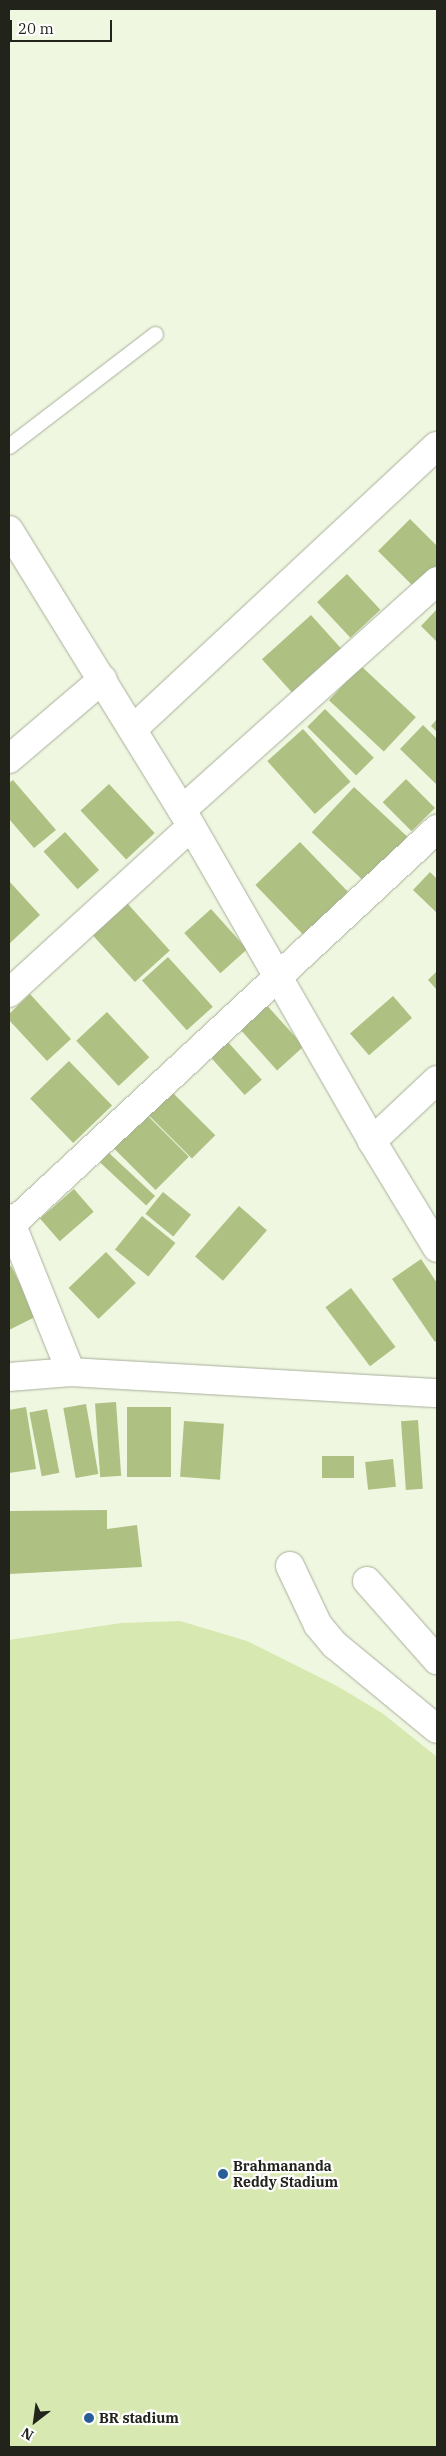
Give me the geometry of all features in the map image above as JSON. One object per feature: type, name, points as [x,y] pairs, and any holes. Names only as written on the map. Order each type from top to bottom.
[{"type":"street","points":[[133,728],[437,446]]},
{"type":"street","points":[[9,530],[103,679],[187,818],[372,1141],[437,1248]]},
{"type":"street","points":[[9,993],[187,818],[437,581]]},
{"type":"street","points":[[9,760],[103,679]]},
{"type":"street","points":[[71,1372],[11,1221],[437,829]]},
{"type":"street","points":[[372,1141],[437,1080]]},
{"type":"street","points":[[9,1377],[71,1372],[437,1393]]},
{"type":"street","points":[[290,1566],[318,1625],[335,1645],[437,1729]]},
{"type":"street","points":[[367,1581],[437,1660]]},
{"type":"lane","points":[[9,446],[155,334]]},
{"type":"green space","name":"Brahmananda Reddy Stadium","points":[[180,1621],[247,1641],[337,1686],[382,1713],[437,1757],[437,2447],[9,2447],[9,1640],[121,1623]]},
{"type":"building","points":[[410,519],[437,546],[437,566],[415,588],[378,551]]},
{"type":"building","points":[[347,574],[380,610],[350,638],[317,602]]},
{"type":"building","points":[[437,609],[437,642],[421,626]]},
{"type":"building","points":[[311,615],[342,650],[293,694],[262,659]]},
{"type":"building","points":[[361,666],[416,717],[384,752],[329,700]]},
{"type":"building","points":[[325,709],[374,758],[356,775],[307,727]]},
{"type":"building","points":[[437,719],[437,732],[431,726]]},
{"type":"building","points":[[423,725],[437,739],[437,785],[400,749]]},
{"type":"building","points":[[303,729],[351,782],[315,814],[267,761]]},
{"type":"building","points":[[406,779],[435,808],[412,831],[383,802]]},
{"type":"building","points":[[13,780],[56,830],[34,848],[9,819],[9,783]]},
{"type":"building","points":[[109,784],[155,833],[126,860],[80,811]]},
{"type":"building","points":[[354,787],[407,837],[365,882],[312,832]]},
{"type":"building","points":[[65,832],[99,870],[78,889],[43,851]]},
{"type":"building","points":[[300,842],[348,892],[303,935],[255,885]]},
{"type":"building","points":[[430,872],[437,879],[437,913],[413,890]]},
{"type":"building","points":[[9,881],[40,915],[9,944]]},
{"type":"building","points":[[127,903],[170,951],[135,982],[92,934]]},
{"type":"building","points":[[211,909],[247,949],[220,973],[184,933]]},
{"type":"building","points":[[168,957],[213,1007],[187,1030],[142,980]]},
{"type":"building","points":[[437,971],[437,990],[428,980]]},
{"type":"building","points":[[30,994],[71,1039],[47,1061],[9,1020],[9,1014]]},
{"type":"building","points":[[393,996],[412,1018],[369,1055],[350,1033]]},
{"type":"building","points":[[263,1001],[304,1046],[277,1070],[236,1025]]},
{"type":"building","points":[[107,1012],[149,1057],[119,1086],[76,1041]]},
{"type":"building","points":[[227,1041],[262,1080],[245,1095],[210,1056]]},
{"type":"building","points":[[69,1061],[112,1106],[73,1143],[30,1099]]},
{"type":"building","points":[[170,1090],[215,1135],[192,1159],[147,1113]]},
{"type":"building","points":[[145,1113],[189,1157],[156,1190],[112,1146]]},
{"type":"building","points":[[109,1153],[155,1196],[146,1205],[100,1163]]},
{"type":"building","points":[[74,1189],[94,1212],[60,1241],[40,1219]]},
{"type":"building","points":[[163,1192],[191,1215],[173,1236],[145,1214]]},
{"type":"building","points":[[239,1206],[267,1230],[223,1281],[195,1257]]},
{"type":"building","points":[[142,1216],[175,1243],[148,1276],[115,1249]]},
{"type":"building","points":[[106,1252],[136,1283],[98,1319],[69,1288]]},
{"type":"building","points":[[421,1259],[437,1283],[437,1340],[435,1342],[392,1279]]},
{"type":"building","points":[[11,1266],[37,1316],[9,1330],[9,1267]]},
{"type":"building","points":[[351,1288],[396,1347],[370,1366],[325,1307]]},
{"type":"building","points":[[116,1402],[121,1476],[100,1477],[95,1403]]},
{"type":"building","points":[[86,1404],[98,1474],[76,1478],[63,1408]]},
{"type":"building","points":[[26,1407],[36,1469],[9,1473],[9,1410]]},
{"type":"building","points":[[127,1407],[171,1407],[171,1477],[127,1477]]},
{"type":"building","points":[[47,1409],[59,1473],[42,1476],[29,1412]]},
{"type":"building","points":[[418,1420],[423,1489],[406,1490],[401,1421]]},
{"type":"building","points":[[184,1421],[224,1424],[220,1480],[180,1477]]},
{"type":"building","points":[[322,1456],[354,1456],[354,1478],[322,1478]]},
{"type":"building","points":[[393,1459],[396,1487],[368,1490],[365,1462]]},
{"type":"building","points":[[107,1510],[107,1529],[137,1525],[142,1567],[9,1574],[9,1511]]},
{"type":"place","name":"Brahmananda Reddy Stadium","points":[[223,2174]]},
{"type":"place","name":"BR stadium","points":[[89,2418]]}]
